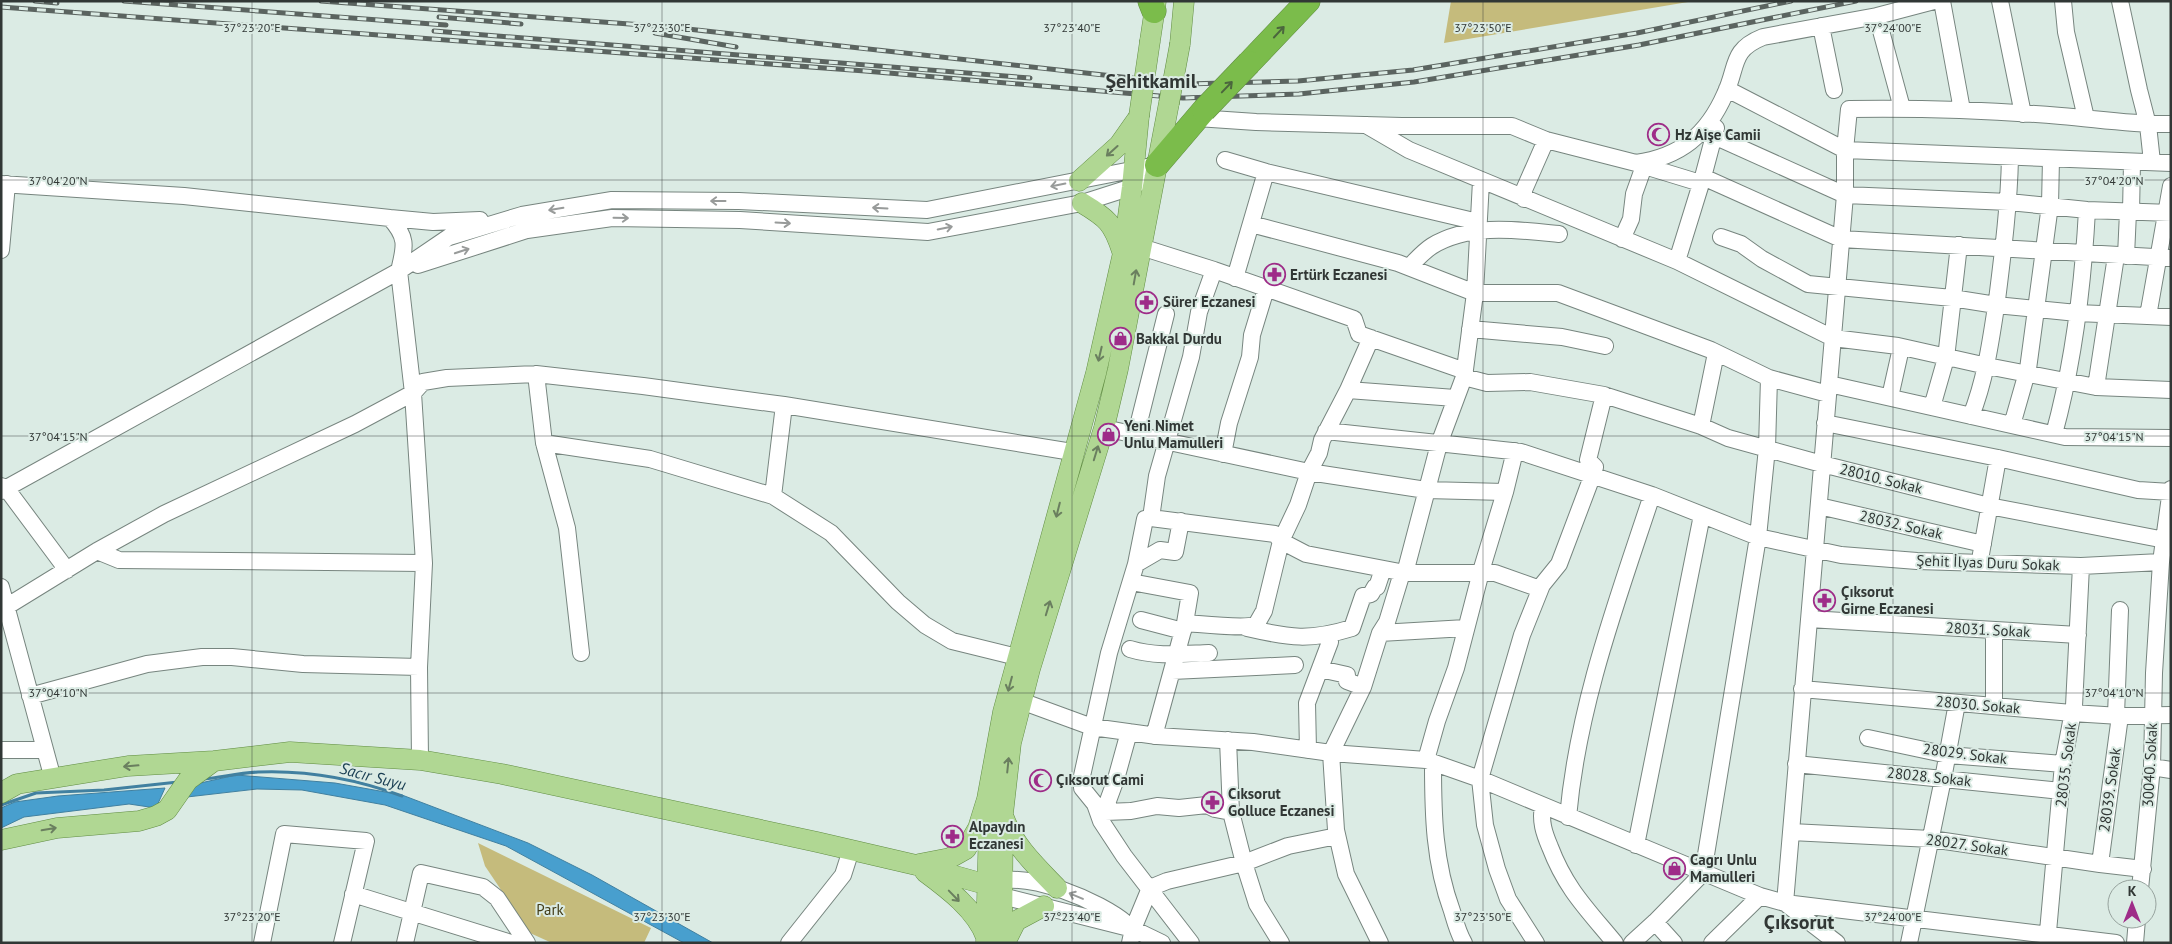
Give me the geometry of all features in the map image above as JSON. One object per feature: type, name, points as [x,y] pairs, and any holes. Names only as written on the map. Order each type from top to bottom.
[{"type":"highway","points":[[1157,165],[1200,114],[1308,1]]},
{"type":"main road","points":[[916,865],[950,858],[966,850],[978,828],[990,785],[1003,712],[1072,452],[1157,165],[1180,44],[1184,1]]},
{"type":"main road","points":[[995,941],[997,887],[1011,742],[1020,701],[1104,428],[1118,369],[1132,250],[1133,179],[1139,116],[1154,5]]},
{"type":"main road","points":[[1079,181],[1119,145],[1139,116]]},
{"type":"main road","points":[[1082,203],[1103,215],[1132,250]]},
{"type":"main road","points":[[1,793],[17,784],[128,766],[214,761],[290,752],[420,760],[502,774],[850,850],[916,865],[997,887]]},
{"type":"main road","points":[[1,840],[57,828],[140,821],[156,816],[167,810],[188,780],[214,761]]},
{"type":"main road","points":[[154,765],[166,772],[175,781],[178,793]]},
{"type":"main road","points":[[990,785],[997,887]]},
{"type":"main road","points":[[1003,814],[1010,834],[1022,852],[1057,888]]},
{"type":"main road","points":[[916,865],[946,888],[995,941]]},
{"type":"main road","points":[[995,941],[1016,921],[1044,906]]},
{"type":"street","points":[[1677,261],[1703,177],[1726,92],[1741,49],[1750,42],[1763,37],[1877,16],[1934,1]]},
{"type":"street","points":[[1942,1],[1962,110]]},
{"type":"street","points":[[2000,1],[2023,114]]},
{"type":"street","points":[[2063,1],[2066,32],[2086,118]]},
{"type":"street","points":[[2120,1],[2148,125],[2152,162]]},
{"type":"street","points":[[1877,16],[1902,108]]},
{"type":"street","points":[[1821,26],[1834,90]]},
{"type":"street","points":[[1726,92],[1845,150],[2171,163]]},
{"type":"street","points":[[1640,164],[1665,156],[1687,144],[1706,128],[1726,92]]},
{"type":"street","points":[[1785,903],[1845,195],[1845,150],[1849,108],[1962,110],[2086,118],[2148,125],[2171,124]]},
{"type":"street","points":[[1200,114],[1256,122],[1512,126],[1546,140],[1640,164],[1697,182],[1703,177]]},
{"type":"street","points":[[1366,125],[1409,150],[1677,261],[1833,338],[1901,348],[2068,382],[2096,386],[2171,390]]},
{"type":"street","points":[[1714,136],[1845,195],[2009,202],[2087,210],[2169,213]]},
{"type":"street","points":[[1524,199],[1524,190],[1546,140]]},
{"type":"street","points":[[1971,416],[1987,366],[2004,248],[2009,202],[2010,158]]},
{"type":"street","points":[[2012,425],[2027,374],[2050,205],[2051,159]]},
{"type":"street","points":[[1225,160],[1478,227],[1559,234]]},
{"type":"street","points":[[2096,386],[2106,315],[2130,212],[2132,162]]},
{"type":"street","points":[[1622,239],[1631,219],[1640,164]]},
{"type":"street","points":[[399,271],[527,230],[612,218],[740,220],[928,232],[1082,203],[1133,179],[1149,176],[1157,165]]},
{"type":"street","points":[[1235,278],[1266,172]]},
{"type":"street","points":[[1,250],[4,184],[184,196],[390,218],[457,222],[612,200],[738,201],[927,210],[1079,181],[1109,173],[1133,179]]},
{"type":"street","points":[[1703,177],[1841,239],[2165,258]]},
{"type":"street","points":[[1380,943],[1346,874],[1337,836],[1331,753],[1363,687],[1380,633],[1387,622],[1401,576],[1405,573],[1439,444],[1450,418],[1464,374],[1475,294],[1481,181]]},
{"type":"street","points":[[2148,316],[2165,258],[2171,186]]},
{"type":"street","points":[[2054,434],[2068,382],[2085,254],[2087,210]]},
{"type":"street","points":[[67,570],[3,488],[399,271],[449,237],[522,214]]},
{"type":"street","points":[[390,218],[402,232],[404,251],[399,271],[413,393],[424,563],[419,667],[420,760]]},
{"type":"street","points":[[1251,224],[1409,267],[1475,294],[1558,293],[1716,353],[1769,378],[1828,389],[1890,397],[2065,437],[2171,438]]},
{"type":"street","points":[[1409,267],[1430,247],[1446,238],[1478,227]]},
{"type":"street","points":[[1721,237],[1741,244],[1762,259],[1808,284],[1952,298],[1996,305],[2077,313],[2171,318]]},
{"type":"street","points":[[1932,407],[1946,358],[1959,245]]},
{"type":"street","points":[[1132,250],[1214,270],[1354,319],[1359,334],[1370,338],[1348,390],[1326,431],[1298,505],[1281,541],[1264,611],[1256,625],[1247,628]]},
{"type":"street","points":[[1151,518],[1157,476],[1191,357],[1199,312],[1214,270]]},
{"type":"street","points":[[1223,454],[1229,423],[1250,357],[1252,335],[1266,289]]},
{"type":"street","points":[[1136,434],[1166,314]]},
{"type":"street","points":[[1470,329],[1562,337],[1605,346]]},
{"type":"street","name":"28010. Sokak","points":[[1370,338],[1487,383],[1530,382],[1604,395],[1701,426],[1728,438],[1822,464],[1989,506],[2165,540]]},
{"type":"street","points":[[1890,397],[1901,348]]},
{"type":"street","points":[[1701,426],[1716,353]]},
{"type":"street","points":[[4,608],[97,551],[164,514],[355,424],[413,393],[423,382],[447,378],[536,374],[784,405],[1072,452]]},
{"type":"street","points":[[536,374],[544,443],[567,528],[581,654]]},
{"type":"street","points":[[1632,943],[1703,873],[1758,537],[1767,448],[1769,378]]},
{"type":"street","points":[[1348,390],[1455,398]]},
{"type":"street","points":[[1536,943],[1508,899],[1497,869],[1485,825],[1480,779],[1522,635],[1540,589],[1559,564],[1595,467],[1588,460],[1604,395]]},
{"type":"street","points":[[773,496],[784,405]]},
{"type":"street","points":[[1826,423],[1998,458],[2138,490],[2171,491]]},
{"type":"street","points":[[1104,428],[1309,472],[1426,490],[1505,492]]},
{"type":"street","name":"Şehit İlyas Duru Sokak","points":[[1326,431],[1515,452],[1592,474],[1652,495],[1758,537],[1841,555],[1917,561],[2081,566],[2161,562]]},
{"type":"street","points":[[544,443],[650,459],[773,496],[831,533],[898,602],[925,625],[952,641],[1017,657]]},
{"type":"street","points":[[1464,943],[1439,872],[1433,818],[1430,762],[1436,721],[1456,668],[1515,452]]},
{"type":"street","points":[[1979,562],[1998,458]]},
{"type":"street","name":"30040. Sokak","points":[[2142,879],[2152,767],[2154,673],[2161,562],[2171,491]]},
{"type":"street","points":[[1568,817],[1572,773],[1579,733],[1601,650],[1652,495]]},
{"type":"street","name":"28032. Sokak","points":[[1819,506],[1982,544]]},
{"type":"street","points":[[1636,845],[1702,515]]},
{"type":"street","points":[[1191,943],[1124,856],[1103,817],[1082,788],[1082,776],[1092,726],[1109,653],[1136,564],[1145,518],[1275,534],[1281,541],[1306,554],[1405,573],[1495,573],[1540,589]]},
{"type":"street","points":[[1136,564],[1160,550],[1175,552],[1181,521]]},
{"type":"street","points":[[97,551],[119,560],[424,563]]},
{"type":"street","name":"28035. Sokak","points":[[2047,938],[2064,764],[2072,713],[2081,566]]},
{"type":"street","points":[[1141,620],[1184,627],[1236,625],[1281,636],[1317,637],[1329,635],[1352,628],[1363,596],[1371,594],[1375,587],[1377,587],[1383,569]]},
{"type":"street","points":[[1131,582],[1190,593],[1184,627],[1154,736]]},
{"type":"street","points":[[1,587],[4,608],[53,779]]},
{"type":"street","name":"28039. Sokak","points":[[2100,864],[2118,716],[2120,610]]},
{"type":"street","name":"28031. Sokak","points":[[1809,619],[2078,635]]},
{"type":"street","points":[[1380,633],[1466,628]]},
{"type":"street","points":[[1994,630],[1994,706]]},
{"type":"street","points":[[1308,750],[1307,703],[1330,642],[1329,635]]},
{"type":"street","points":[[1130,649],[1174,663],[1295,665]]},
{"type":"street","points":[[1174,663],[1209,653]]},
{"type":"street","points":[[30,696],[147,664],[202,657],[232,657],[303,664],[419,667]]},
{"type":"street","points":[[1320,669],[1347,675],[1347,681],[1363,687]]},
{"type":"street","name":"28030. Sokak","points":[[1802,689],[2072,713],[2118,716],[2171,715]]},
{"type":"street","points":[[1020,701],[1092,726],[1154,736],[1228,740],[1331,753],[1430,762],[1480,779],[1760,896],[1785,903],[2047,938],[2116,943]]},
{"type":"street","points":[[1909,943],[1957,703]]},
{"type":"street","points":[[1103,817],[1128,732]]},
{"type":"street","name":"28029. Sokak","points":[[1868,738],[1948,754],[2064,764]]},
{"type":"street","points":[[1228,740],[1231,812],[1244,862],[1257,904],[1281,943]]},
{"type":"street","points":[[1,750],[45,750]]},
{"type":"street","name":"28028. Sokak","points":[[1796,764],[2061,791]]},
{"type":"street","points":[[2152,767],[2171,770]]},
{"type":"street","points":[[1103,817],[1157,806],[1179,808],[1206,805],[1231,812]]},
{"type":"street","points":[[1544,806],[1541,818],[1559,870],[1574,896],[1615,943]]},
{"type":"street","name":"28027. Sokak","points":[[1791,832],[1931,839],[2143,869]]},
{"type":"street","points":[[262,943],[284,834],[366,841],[342,943]]},
{"type":"street","points":[[1131,936],[1150,888],[1167,881],[1244,862],[1288,846],[1337,836]]},
{"type":"street","points":[[790,943],[842,875],[850,850]]},
{"type":"street","points":[[405,943],[421,873],[483,887],[497,898],[527,943]]},
{"type":"street","points":[[997,887],[1057,888],[1114,913],[1131,936]]},
{"type":"street","points":[[997,887],[1044,906],[1131,936],[1162,943]]},
{"type":"street","points":[[353,894],[511,943]]},
{"type":"street","points":[[1712,943],[1760,896]]},
{"type":"street","points":[[1785,903],[1837,943]]},
{"type":"street","points":[[1655,922],[1674,943]]},
{"type":"street","points":[[2135,943],[2136,929]]},
{"type":"green space","points":[[1451,1],[1694,1],[1444,43]]},
{"type":"green space","name":"Park","points":[[478,843],[651,928],[644,943],[552,943],[530,933],[485,866]]},
{"type":"water","points":[[236,775],[335,783],[402,795],[528,843],[592,875],[713,943],[684,943],[506,846],[385,805],[302,790],[257,789],[187,797],[196,784]]},
{"type":"water","points":[[165,788],[156,808],[129,804],[24,817],[1,828],[1,808],[15,802],[58,796]]},
{"type":"waterway","name":"Sacır Suyu","points":[[204,779],[258,772],[313,774],[349,780],[402,796]]},
{"type":"waterway","name":"Sacır Suyu","points":[[1,805],[36,793],[104,790],[178,782]]},
{"type":"railway","points":[[35,1],[57,3]]},
{"type":"railway","points":[[124,1],[446,25]]},
{"type":"railway","points":[[321,1],[670,27],[1185,84],[1298,81],[1413,70],[1637,33],[1791,1]]},
{"type":"railway","points":[[1,7],[865,71],[1183,98],[1299,94],[1414,82],[1639,45],[1856,1]]},
{"type":"railway","points":[[439,17],[521,24]]},
{"type":"railway","points":[[434,31],[1030,78]]},
{"type":"railway","points":[[655,33],[736,47]]},
{"type":"place","name":"Hz Aişe Camii","points":[[1659,135]]},
{"type":"place","name":"Ertürk Eczanesi","points":[[1274,275]]},
{"type":"place","name":"Sürer Eczanesi","points":[[1147,302]]},
{"type":"place","name":"Bakkal Durdu","points":[[1120,339]]},
{"type":"place","name":"Yeni Nimet Unlu Mamulleri","points":[[1108,435]]},
{"type":"place","name":"Çıksorut Girne Eczanesi","points":[[1825,601]]},
{"type":"place","name":"Çıksorut Cami","points":[[1040,780]]},
{"type":"place","name":"Cıksorut Golluce Eczanesi","points":[[1212,803]]},
{"type":"place","name":"Alpaydın Eczanesi","points":[[953,836]]},
{"type":"place","name":"Cagrı Unlu Mamulleri","points":[[1674,869]]},
{"type":"district","name":"Şehitkamil","points":[[1151,81]]},
{"type":"district","name":"Çıksorut","points":[[1799,922]]}]
